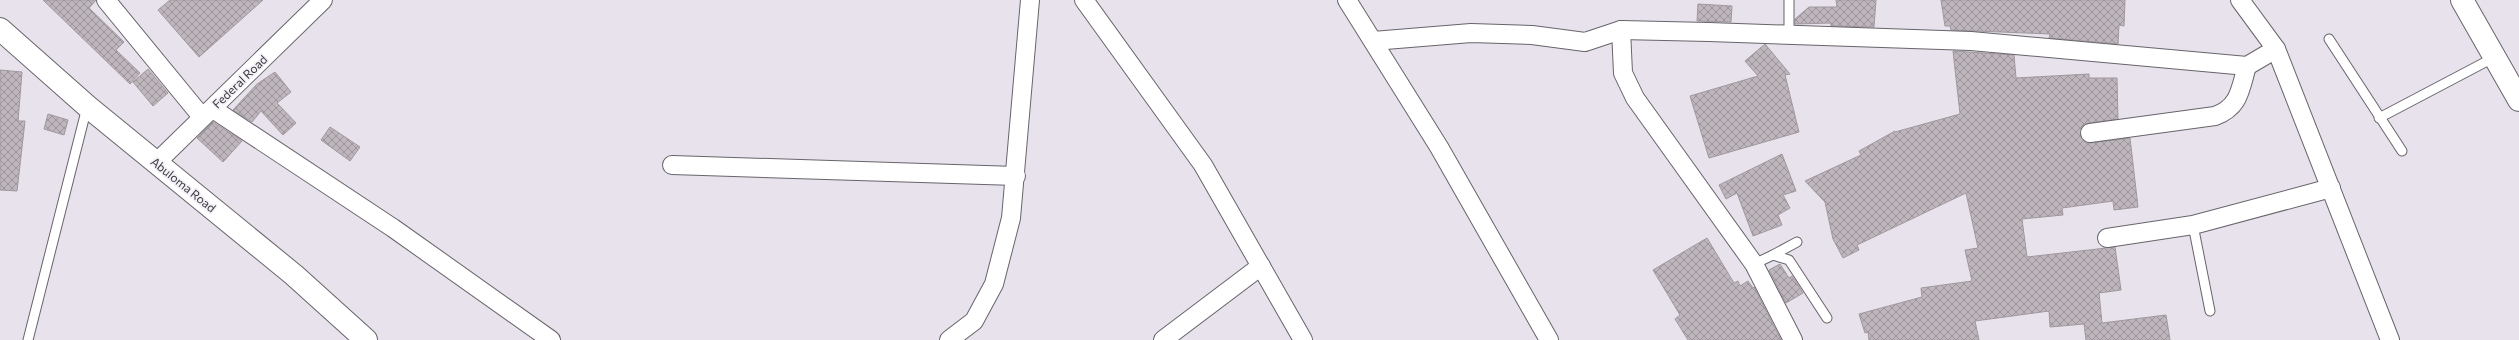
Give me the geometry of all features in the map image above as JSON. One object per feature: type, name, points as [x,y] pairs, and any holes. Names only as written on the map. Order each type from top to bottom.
[{"type":"street","points":[[106,0],[207,113],[392,228],[552,340]]},
{"type":"street","name":"Federal Road","points":[[156,163],[323,0]]},
{"type":"street","points":[[949,340],[974,321],[994,284],[1011,218],[1016,176],[1030,0]]},
{"type":"street","points":[[1084,0],[1203,165],[1303,340]]},
{"type":"street","points":[[1347,0],[1439,147],[1549,340]]},
{"type":"street","points":[[2240,0],[2276,49],[2390,340]]},
{"type":"street","points":[[2462,0],[2493,58],[2519,100]]},
{"type":"street","name":"Abuloma Road","points":[[0,29],[87,106],[294,275],[366,340]]},
{"type":"street","points":[[1372,40],[1471,33],[1532,34],[1585,42],[1622,30],[1971,42],[2247,66],[2276,49]]},
{"type":"street","points":[[1622,30],[1623,73],[1635,98],[1754,264],[1793,340]]},
{"type":"street","points":[[2090,134],[2214,116],[2226,112],[2236,103],[2247,66]]},
{"type":"street","points":[[672,165],[1016,176]]},
{"type":"street","points":[[2107,238],[2193,226],[2331,188]]},
{"type":"street","points":[[1164,340],[1261,266]]},
{"type":"lane","points":[[1789,0],[1789,35]]},
{"type":"lane","points":[[2329,39],[2379,118],[2402,151]]},
{"type":"lane","points":[[2379,118],[2493,58]]},
{"type":"lane","points":[[28,340],[87,106]]},
{"type":"lane","points":[[2193,226],[2210,311]]},
{"type":"lane","points":[[1754,264],[1797,242]]},
{"type":"lane","points":[[1773,255],[1789,260],[1827,318]]},
{"type":"building","points":[[43,0],[96,0],[89,8],[124,42],[116,50],[140,73],[130,84]]},
{"type":"building","points":[[170,0],[263,0],[199,57],[158,10]]},
{"type":"building","points":[[1836,0],[1876,0],[1874,27],[1831,26],[1831,23],[1795,24],[1795,19],[1809,7],[1837,7]]},
{"type":"building","points":[[1941,0],[2125,0],[2124,26],[2119,25],[2118,44],[2049,38],[2050,34],[1951,30],[1950,26],[1945,26]]},
{"type":"building","points":[[1698,4],[1732,6],[1731,22],[1697,21]]},
{"type":"building","points":[[1765,44],[1790,74],[1785,75],[1799,132],[1709,158],[1690,96],[1758,76],[1745,61]]},
{"type":"building","points":[[1953,51],[2014,55],[2016,78],[2089,74],[2089,78],[2117,78],[2118,119],[2084,124],[2080,135],[2086,143],[2130,138],[2138,207],[2114,210],[2113,201],[2062,208],[2063,215],[2022,219],[2027,257],[2115,247],[2121,290],[2099,293],[2102,323],[2166,315],[2170,340],[2086,340],[2084,324],[2050,327],[2049,311],[1975,321],[1979,340],[1869,340],[1868,332],[1865,333],[1859,314],[1922,297],[1921,288],[1972,281],[1965,250],[1978,248],[1966,193],[1857,245],[1859,250],[1843,258],[1833,239],[1825,202],[1805,181],[1861,155],[1859,151],[1895,131],[1960,114]]},
{"type":"building","points":[[148,69],[168,93],[153,106],[133,82]]},
{"type":"building","points":[[0,70],[22,72],[18,121],[25,121],[17,191],[0,190]]},
{"type":"building","points":[[275,72],[291,92],[277,103],[296,123],[283,135],[261,111],[252,122],[233,110],[257,84]]},
{"type":"building","points":[[48,114],[68,120],[64,135],[44,129]]},
{"type":"building","points":[[213,122],[242,141],[223,162],[197,138]]},
{"type":"building","points":[[330,127],[360,147],[350,161],[321,140]]},
{"type":"building","points":[[1782,154],[1796,191],[1783,195],[1790,208],[1778,215],[1782,225],[1753,236],[1737,193],[1726,199],[1719,185]]},
{"type":"building","points":[[1707,238],[1734,283],[1738,281],[1740,286],[1748,281],[1753,288],[1754,287],[1781,340],[1688,340],[1675,319],[1680,315],[1653,270]]},
{"type":"building","points":[[1780,264],[1789,278],[1792,276],[1803,293],[1786,303],[1769,270]]}]
